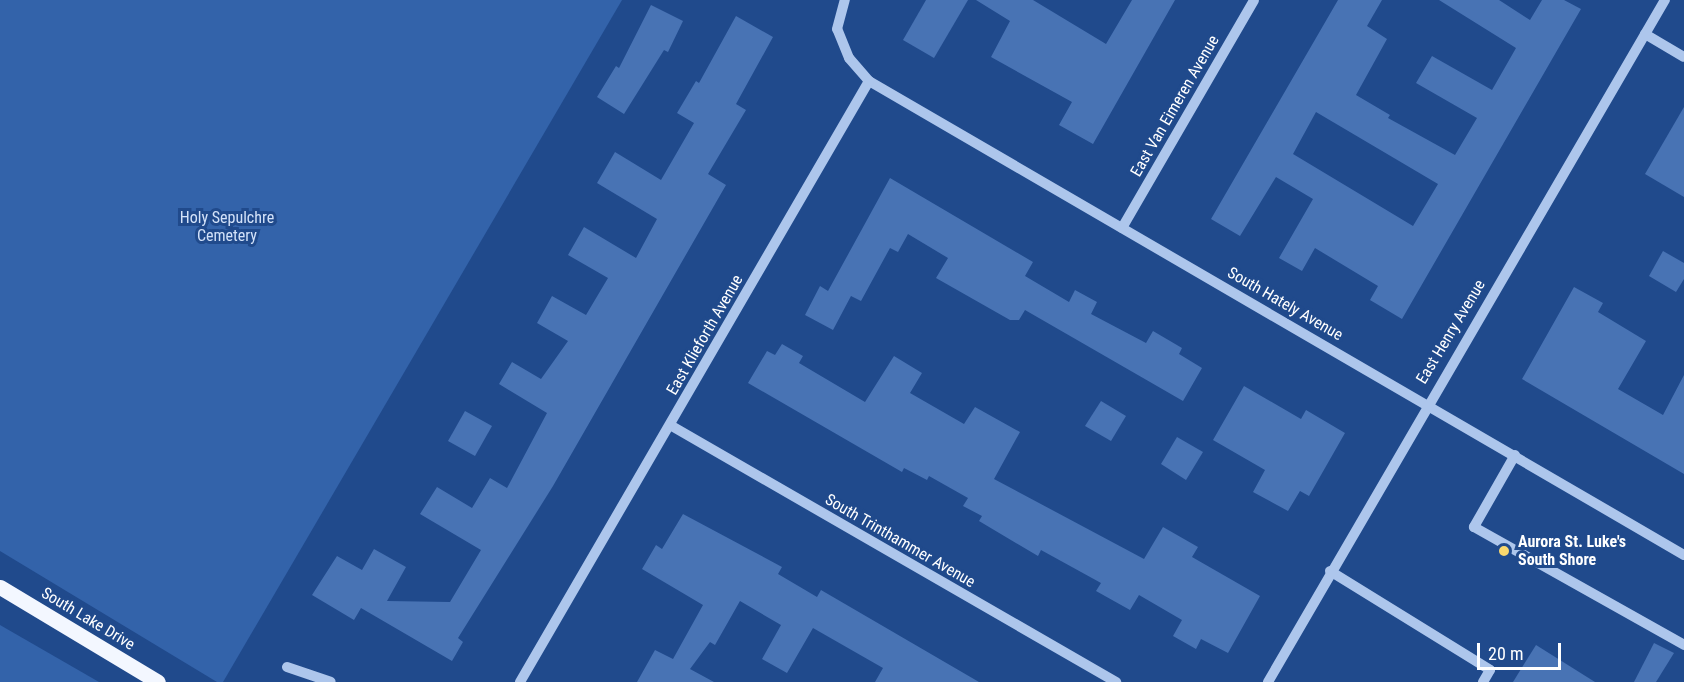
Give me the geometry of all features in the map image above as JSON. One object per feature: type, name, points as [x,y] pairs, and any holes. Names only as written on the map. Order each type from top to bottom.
[{"type":"main road","name":"South Lake Drive","points":[[0,587],[158,682]]},
{"type":"street","points":[[845,0],[837,29],[849,58],[869,81]]},
{"type":"street","name":"East Van Eimeren Avenue","points":[[1122,228],[1254,0]]},
{"type":"street","name":"East Henry Avenue","points":[[1268,682],[1426,403],[1665,0]]},
{"type":"street","points":[[1645,34],[1684,57]]},
{"type":"street","name":"South Hately Avenue","points":[[869,81],[1684,555]]},
{"type":"street","name":"East Klieforth Avenue","points":[[520,682],[869,81]]},
{"type":"street","name":"South Trinthammer Avenue","points":[[670,425],[1116,682]]},
{"type":"street","points":[[1515,455],[1474,527],[1684,645]]},
{"type":"street","points":[[1330,572],[1490,670],[1483,682]]},
{"type":"street","points":[[287,667],[332,682]]},
{"type":"green space","name":"Holy Sepulchre Cemetery","points":[[0,0],[622,0],[223,682],[217,682],[0,551]]},
{"type":"green space","points":[[0,625],[99,682],[0,682]]},
{"type":"building","points":[[926,0],[968,0],[934,58],[903,40]]},
{"type":"building","points":[[976,0],[1033,0],[1106,44],[1132,0],[1175,0],[1093,144],[1059,125],[1072,102],[991,57],[1010,21]]},
{"type":"building","points":[[1338,0],[1382,0],[1367,26],[1387,39],[1356,95],[1390,115],[1388,118],[1455,155],[1477,118],[1416,83],[1432,56],[1492,90],[1516,48],[1439,0],[1499,0],[1530,20],[1542,0],[1564,0],[1581,9],[1402,319],[1370,300],[1378,286],[1315,248],[1302,271],[1279,258],[1313,199],[1276,177],[1240,236],[1211,219]],"holes":[[[1316,112],[1438,184],[1413,226],[1293,154]]]},
{"type":"building","points":[[651,5],[683,21],[668,52],[664,50],[624,114],[597,97],[616,66],[619,68]]},
{"type":"building","points":[[736,16],[773,37],[736,104],[746,110],[708,174],[726,185],[553,486],[458,638],[463,642],[452,661],[361,608],[354,620],[312,595],[337,556],[362,570],[374,549],[406,567],[387,601],[450,602],[481,550],[420,514],[437,487],[472,508],[490,478],[507,488],[547,413],[499,384],[512,362],[541,379],[568,341],[537,323],[552,296],[586,315],[608,278],[568,255],[584,227],[636,258],[657,219],[597,183],[615,152],[661,180],[694,123],[677,113],[696,81],[699,83]]},
{"type":"building","points":[[1684,107],[1684,197],[1645,174]]},
{"type":"building","points":[[890,178],[1033,262],[1025,276],[1069,302],[1075,290],[1097,302],[1091,314],[1146,343],[1153,331],[1182,348],[1179,354],[1202,368],[1183,401],[1025,310],[1019,320],[1010,320],[936,278],[948,258],[908,234],[898,252],[890,248],[861,301],[851,296],[833,330],[805,315],[820,286],[828,291]]},
{"type":"building","points":[[1663,251],[1684,263],[1684,279],[1676,292],[1649,276]]},
{"type":"building","points":[[1574,287],[1603,303],[1598,312],[1646,341],[1618,389],[1663,415],[1684,375],[1684,474],[1522,379]]},
{"type":"building","points":[[782,344],[803,356],[799,363],[865,402],[894,356],[922,373],[910,393],[964,424],[975,407],[1020,432],[994,479],[1144,559],[1163,527],[1198,547],[1192,557],[1260,596],[1228,653],[1201,639],[1196,649],[1173,636],[1182,620],[1139,595],[1130,610],[1096,591],[1101,583],[1041,550],[1038,556],[979,521],[982,516],[963,506],[968,498],[929,476],[927,480],[904,468],[902,472],[748,383],[767,351],[775,355]]},
{"type":"building","points":[[1244,386],[1301,419],[1306,410],[1345,433],[1309,496],[1300,491],[1288,511],[1253,492],[1265,470],[1213,440]]},
{"type":"building","points":[[1101,401],[1126,416],[1111,441],[1085,426]]},
{"type":"building","points":[[465,411],[492,426],[475,456],[448,441]]},
{"type":"building","points":[[1177,437],[1203,452],[1186,480],[1161,464]]},
{"type":"building","points":[[683,514],[782,567],[778,574],[817,597],[821,590],[979,682],[875,682],[883,668],[813,628],[787,673],[762,659],[781,625],[740,601],[715,645],[710,642],[690,669],[714,682],[637,682],[655,650],[673,659],[703,605],[642,569],[656,545],[662,549]]},
{"type":"building","points":[[1654,643],[1674,653],[1656,682],[1634,682]]},
{"type":"building","points":[[1536,645],[1595,682],[1513,682]]},
{"type":"place","name":"Aurora St. Luke's South Shore","points":[[1504,551]]}]
